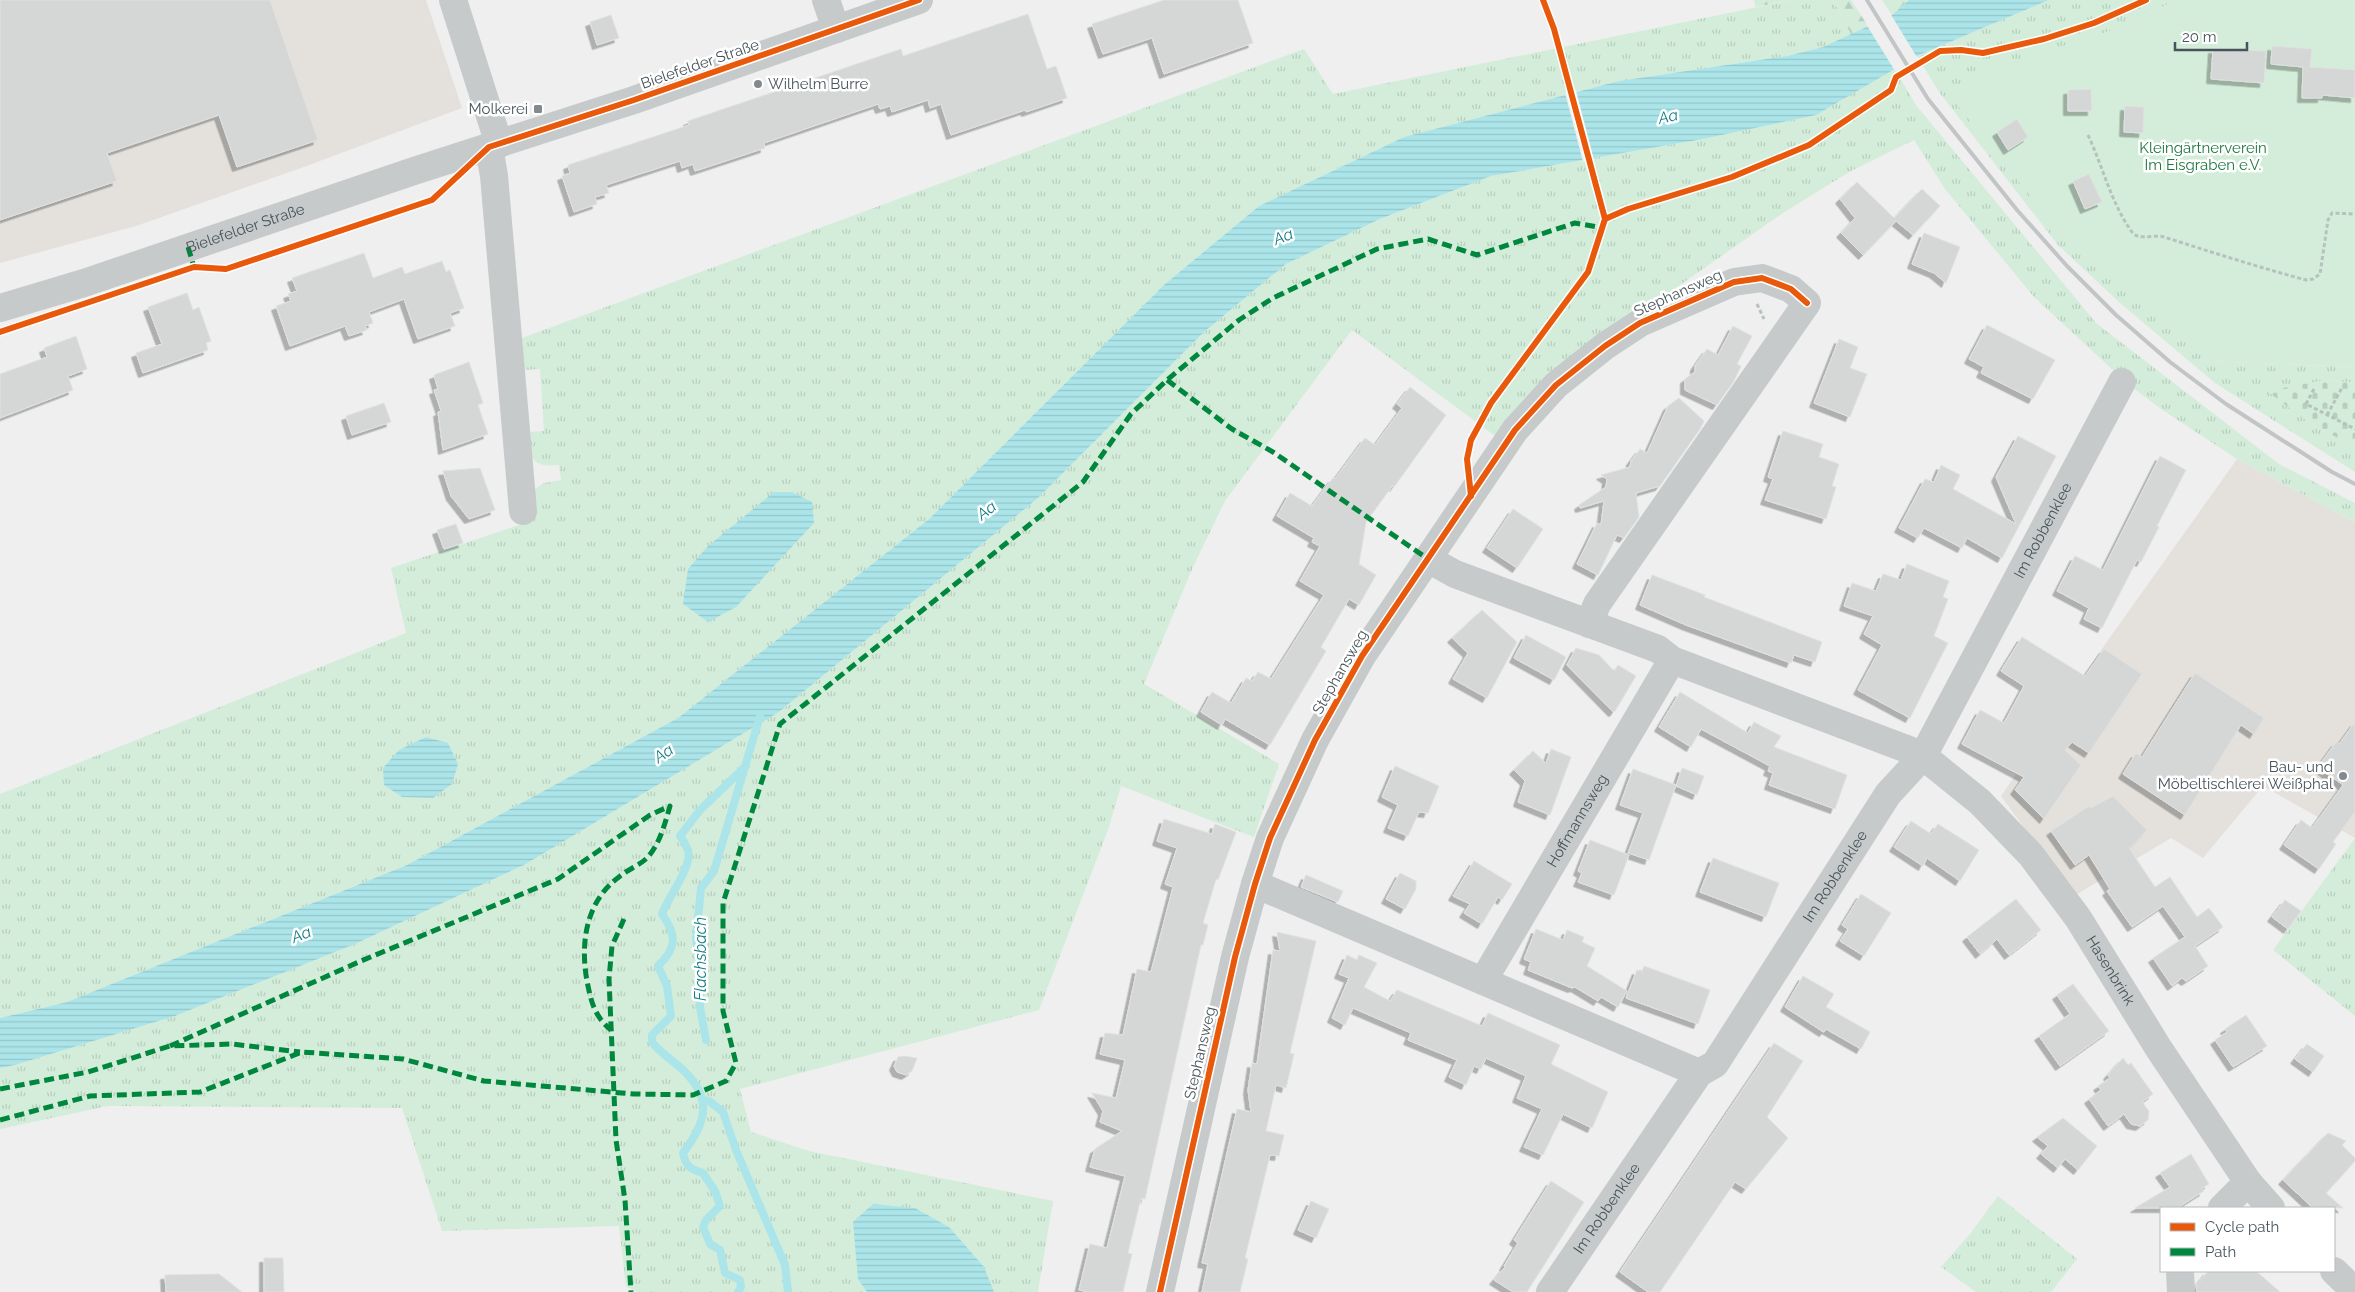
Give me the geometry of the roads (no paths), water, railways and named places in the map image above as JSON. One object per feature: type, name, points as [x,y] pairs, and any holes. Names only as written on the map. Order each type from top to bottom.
[{"type":"street","points":[[453,0],[494,145],[494,176],[523,511]]},
{"type":"street","points":[[826,0],[836,29]]},
{"type":"street","name":"Bielefelder Straße","points":[[0,308],[84,283],[494,145],[634,100],[919,0]]},
{"type":"street","name":"Stephansweg","points":[[1160,1292],[1235,958],[1255,884],[1270,838],[1316,740],[1362,656],[1515,430],[1556,385],[1605,346],[1640,323],[1734,282],[1762,278],[1791,289],[1807,303],[1597,604],[1589,624]]},
{"type":"street","name":"Im Robbenklee","points":[[1550,1292],[1699,1073],[1715,1064],[1888,794],[1922,756],[2122,382]]},
{"type":"street","points":[[1428,559],[1455,574],[1658,649],[1672,660],[1922,756]]},
{"type":"street","name":"Hoffmannsweg","points":[[1483,981],[1672,660]]},
{"type":"street","name":"Hasenbrink","points":[[1922,756],[1980,802],[2036,863],[2078,918],[2159,1049],[2248,1182],[2270,1207]]},
{"type":"street","points":[[1255,884],[1699,1073]]},
{"type":"street","points":[[2223,1207],[2248,1182]]},
{"type":"street","points":[[2335,1271],[2355,1291]]},
{"type":"street","points":[[2180,1272],[2181,1292]]},
{"type":"water","name":"Aa","points":[[1909,0],[2049,0],[1917,56],[1816,115],[1703,139],[1491,176],[1380,219],[1286,264],[1204,332],[1038,498],[779,712],[526,864],[355,944],[175,1016],[0,1068],[0,1018],[67,1002],[407,865],[678,718],[929,519],[1165,284],[1259,206],[1404,137],[1619,81],[1787,56],[1823,47],[1892,15]]},
{"type":"water","points":[[774,492],[792,492],[812,502],[814,523],[736,607],[708,622],[683,604],[688,569],[708,546]]},
{"type":"water","points":[[426,737],[448,743],[458,764],[452,784],[433,798],[402,797],[384,785],[383,768],[399,750]]},
{"type":"water","points":[[873,1204],[915,1208],[949,1227],[984,1267],[994,1292],[867,1292],[858,1279],[853,1222]]},
{"type":"waterway","name":"Flachsbach","points":[[706,1040],[700,1007],[701,971],[696,939],[701,888],[714,871],[760,716]]},
{"type":"waterway","name":"Flachsbach","points":[[738,1292],[741,1287],[740,1280],[725,1273],[720,1250],[710,1244],[703,1227],[706,1220],[720,1206],[715,1191],[703,1173],[692,1169],[687,1164],[683,1153],[697,1132],[701,1122],[703,1102],[700,1092],[684,1071],[663,1054],[652,1042],[652,1035],[671,1016],[667,986],[658,966],[669,953],[673,941],[670,928],[662,914],[684,873],[689,857],[688,850],[680,836],[700,810],[746,766]]},
{"type":"waterway","name":"Flachsbach","points":[[702,1100],[709,1101],[723,1112],[736,1150],[785,1265],[788,1292]]},
{"type":"railway","points":[[1867,0],[1928,99],[2017,210],[2067,266],[2116,315],[2170,362],[2226,404],[2332,472],[2355,484]]},
{"type":"place","name":"Wilhelm Burre","points":[[758,84]]},
{"type":"place","name":"Molkerei","points":[[538,109]]},
{"type":"place","name":"Bau- und Möbeltischlerei Weißphal","points":[[2343,776]]},
{"type":"park label","name":"Kleingärtnerverein Im Eisgraben e.V.","points":[[2203,156]]}]
